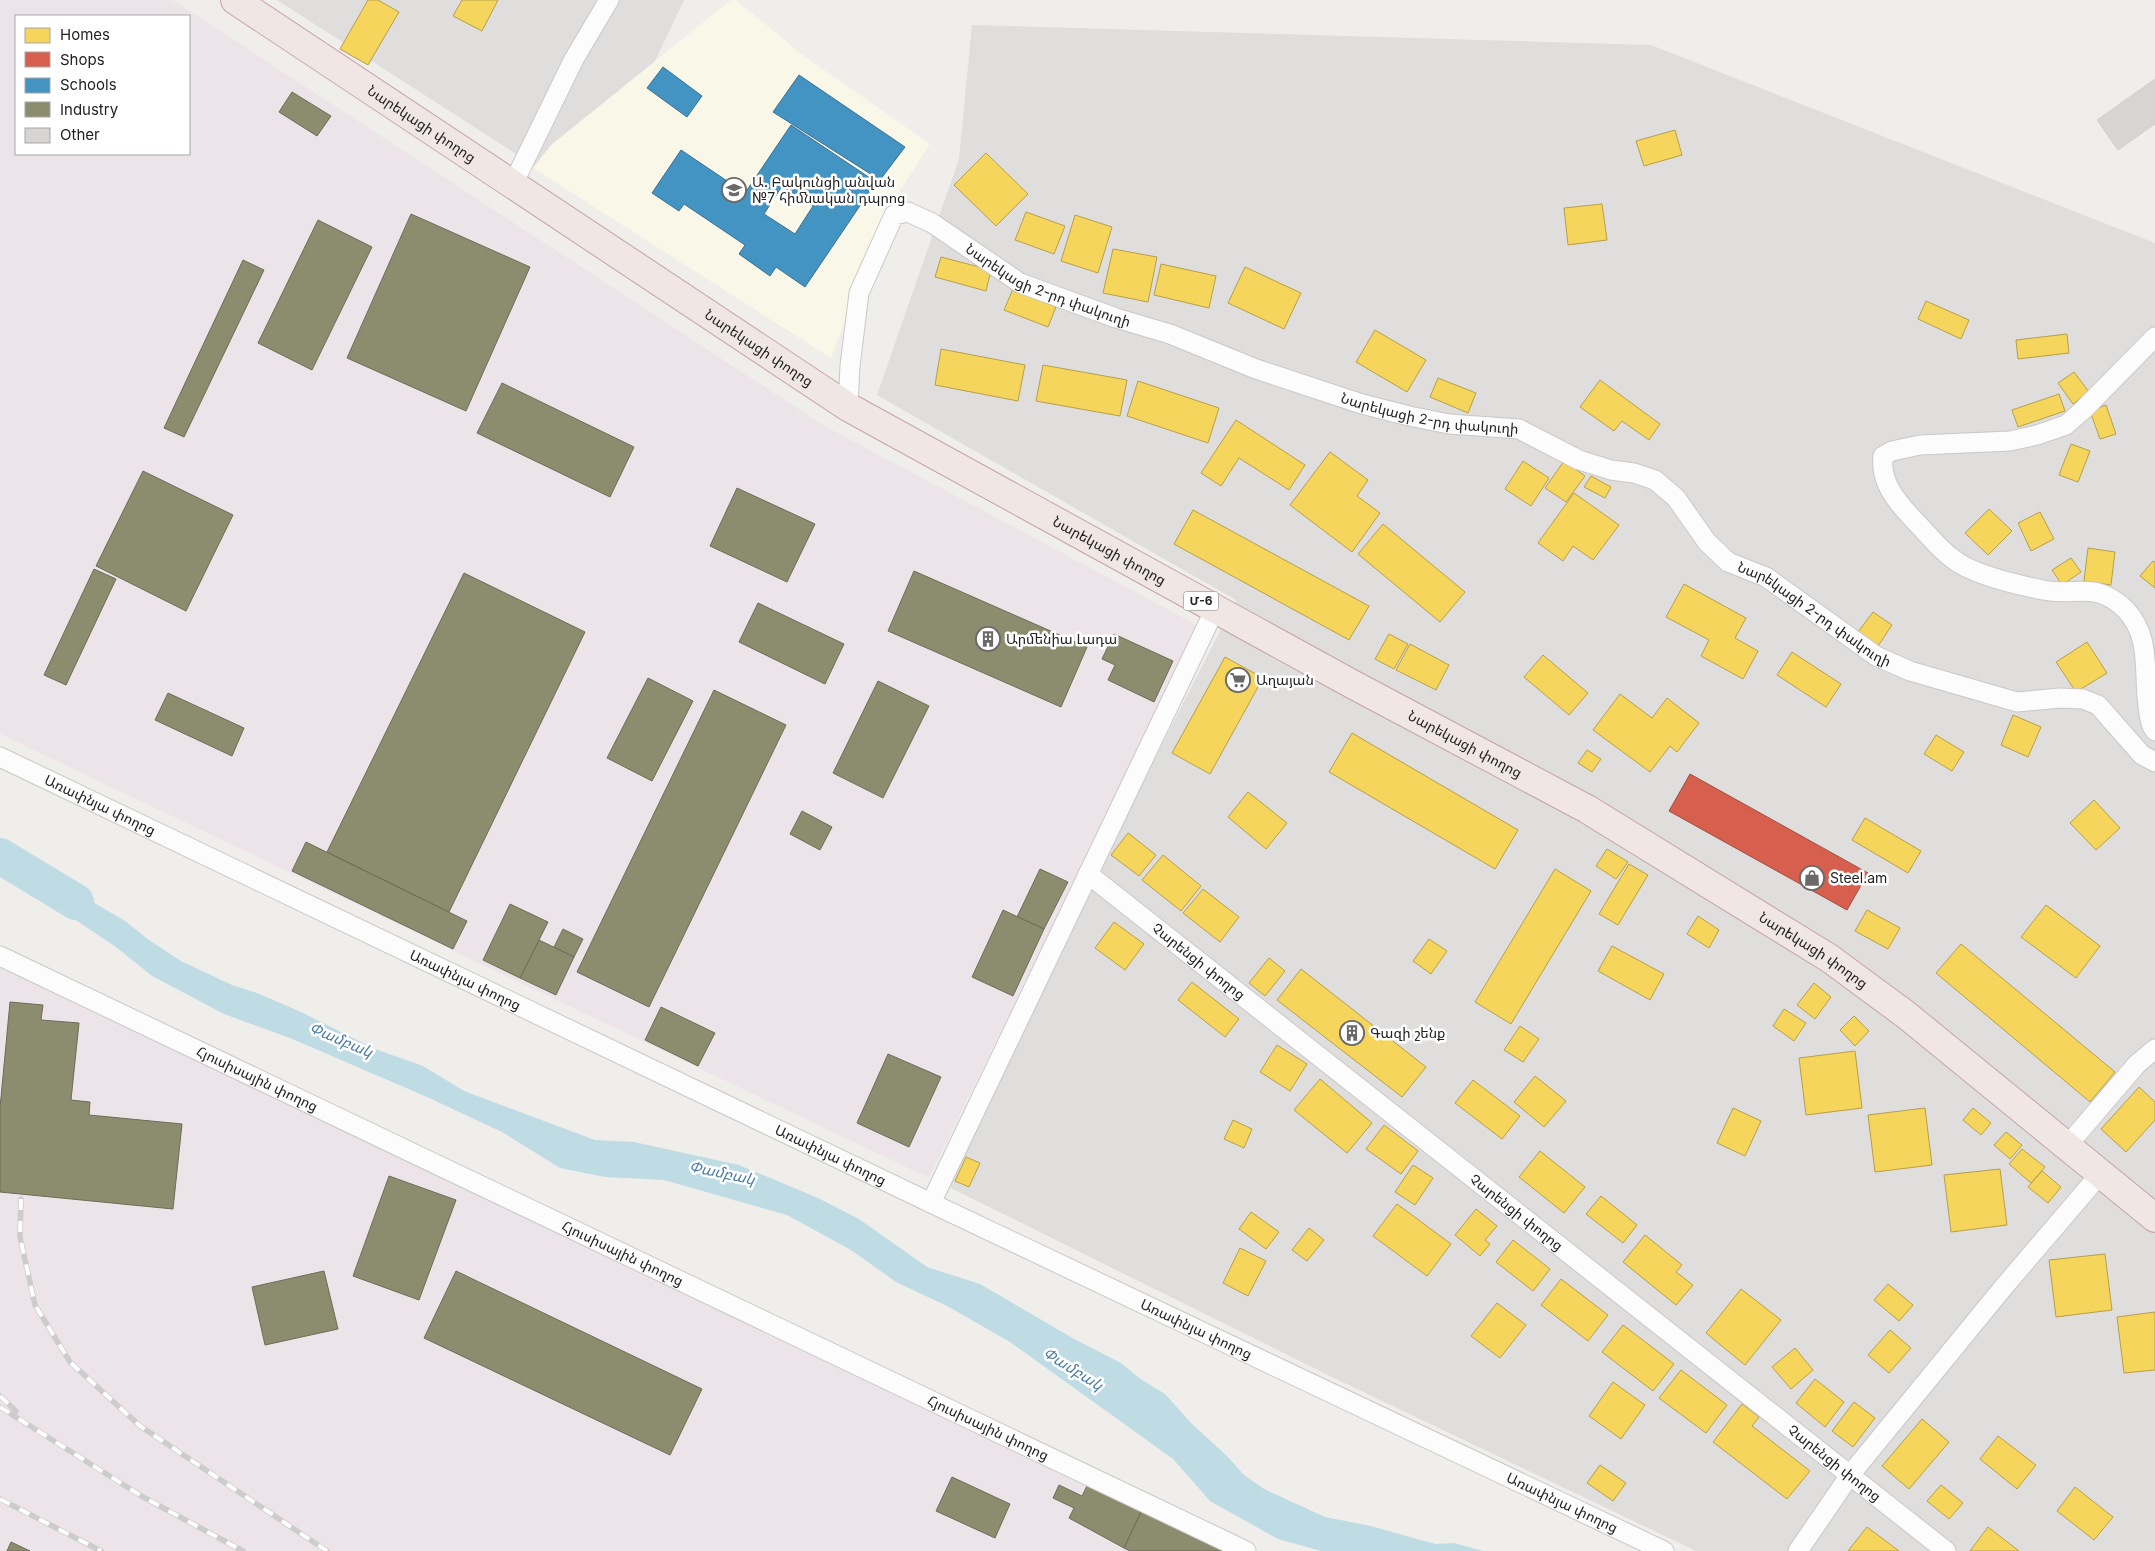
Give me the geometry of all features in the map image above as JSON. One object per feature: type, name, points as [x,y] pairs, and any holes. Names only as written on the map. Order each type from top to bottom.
[{"type":"highway","name":"Նարեկացի փողոց","points":[[235,0],[848,407],[1352,684],[1587,809],[1829,958],[1905,1014],[2155,1218]]},
{"type":"street","points":[[512,184],[574,59],[609,0]]},
{"type":"street","name":"Նարեկացի 2-րդ փակուղի","points":[[848,407],[850,366],[859,293],[894,215],[908,212],[932,223],[1020,283],[1116,318],[1170,334],[1256,369],[1362,404],[1449,424],[1519,430],[1579,460],[1611,470],[1634,473],[1655,480],[1676,498],[1707,542],[1728,562],[1766,577],[1876,656],[1910,671],[2017,702],[2060,698],[2083,699],[2098,704],[2142,755],[2155,762]]},
{"type":"street","points":[[2155,337],[2084,410],[2066,425],[2010,441],[1920,445],[1892,451],[1883,456],[1882,469],[1886,484],[1904,509],[1954,560],[1966,567],[2044,590],[2096,592],[2113,598],[2126,610],[2144,638],[2149,718],[2155,731]]},
{"type":"street","points":[[931,1203],[1215,609]]},
{"type":"street","name":"Առափնյա փողոց","points":[[0,757],[931,1203],[1664,1551]]},
{"type":"street","name":"Չարենցի փողոց","points":[[1088,874],[1946,1551]]},
{"type":"street","name":"Հյուսիսային փողոց","points":[[0,956],[1246,1551]]},
{"type":"street","points":[[2067,1146],[2137,1064],[2155,1049]]},
{"type":"street","points":[[1798,1551],[1850,1475],[2002,1289],[2101,1173]]},
{"type":"shaded area","points":[[0,0],[173,0],[823,425],[1199,626],[929,1178],[0,734]]},
{"type":"shaded area","points":[[277,0],[684,0],[589,201]]},
{"type":"shaded area","name":"Ա. Բակունցի անվան №7 հիմնական դպրոց","points":[[731,0],[736,0],[804,56],[930,144],[886,212],[831,358],[533,168],[551,145]]},
{"type":"shaded area","points":[[972,25],[1651,45],[2155,243],[2155,1551],[1696,1551],[1332,1377],[949,1187],[1086,893],[1236,600],[877,395],[959,159]]},
{"type":"shaded area","points":[[0,968],[266,1093],[1235,1551],[0,1551]]},
{"type":"water","points":[[0,858],[23,875],[42,877],[82,892],[91,901],[125,921],[149,940],[181,961],[232,985],[257,993],[301,1012],[375,1049],[423,1066],[464,1091],[595,1140],[634,1142],[739,1165],[818,1198],[859,1219],[927,1267],[980,1284],[1076,1340],[1121,1363],[1139,1378],[1165,1394],[1192,1424],[1228,1457],[1244,1475],[1264,1489],[1325,1517],[1371,1526],[1436,1544],[1454,1543],[1483,1551],[1321,1551],[1278,1539],[1210,1501],[1173,1459],[1010,1342],[949,1307],[896,1282],[851,1250],[787,1215],[664,1180],[605,1177],[560,1168],[502,1132],[427,1097],[290,1038],[224,1014],[152,976],[116,947],[25,886],[0,875]]},
{"type":"building: Homes","points":[[368,0],[378,0],[399,12],[368,65],[340,49]]},
{"type":"building: Homes","points":[[462,0],[498,0],[482,31],[453,16]]},
{"type":"building: Homes","points":[[1675,130],[1682,155],[1644,166],[1636,141]]},
{"type":"building: Homes","points":[[986,153],[1028,194],[996,226],[954,185]]},
{"type":"building: Homes","points":[[1602,204],[1607,240],[1568,245],[1564,208]]},
{"type":"building: Homes","points":[[1026,212],[1065,226],[1054,254],[1015,240]]},
{"type":"building: Homes","points":[[1075,215],[1112,227],[1098,273],[1061,261]]},
{"type":"building: Homes","points":[[1113,249],[1157,257],[1148,302],[1103,293]]},
{"type":"building: Homes","points":[[941,257],[991,270],[986,291],[935,277]]},
{"type":"building: Homes","points":[[1161,264],[1216,276],[1209,308],[1154,295]]},
{"type":"building: Homes","points":[[1245,267],[1301,293],[1284,329],[1228,303]]},
{"type":"building: Homes","points":[[1013,289],[1056,307],[1048,327],[1004,310]]},
{"type":"building: Homes","points":[[1926,301],[1969,320],[1961,339],[1918,319]]},
{"type":"building: Homes","points":[[1375,330],[1426,360],[1407,392],[1356,362]]},
{"type":"building: Homes","points":[[2067,334],[2069,353],[2018,359],[2016,340]]},
{"type":"building: Homes","points":[[941,349],[1025,365],[1018,401],[935,385]]},
{"type":"building: Homes","points":[[1043,365],[1127,380],[1120,416],[1036,401]]},
{"type":"building: Homes","points":[[2074,372],[2089,392],[2073,404],[2058,383]]},
{"type":"building: Homes","points":[[1438,378],[1476,393],[1468,413],[1430,397]]},
{"type":"building: Homes","points":[[1600,380],[1660,424],[1649,440],[1622,421],[1614,431],[1580,407]]},
{"type":"building: Homes","points":[[1138,381],[1219,408],[1208,443],[1127,416]]},
{"type":"building: Homes","points":[[2059,394],[2065,411],[2018,427],[2012,410]]},
{"type":"building: Homes","points":[[2106,405],[2116,434],[2100,439],[2090,411]]},
{"type":"building: Homes","points":[[1236,420],[1305,465],[1289,490],[1239,458],[1221,486],[1201,473]]},
{"type":"building: Homes","points":[[2071,444],[2090,451],[2078,482],[2059,475]]},
{"type":"building: Homes","points":[[1330,452],[1368,480],[1357,496],[1380,513],[1352,552],[1290,505]]},
{"type":"building: Homes","points":[[1523,461],[1549,478],[1531,506],[1505,489]]},
{"type":"building: Homes","points":[[1564,461],[1585,476],[1566,502],[1545,488]]},
{"type":"building: Homes","points":[[1591,476],[1611,487],[1605,498],[1584,487]]},
{"type":"building: Homes","points":[[1574,493],[1619,525],[1593,560],[1573,546],[1563,561],[1538,543]]},
{"type":"building: Homes","points":[[1989,509],[2012,531],[1988,555],[1965,533]]},
{"type":"building: Homes","points":[[1193,510],[1369,606],[1349,640],[1174,544]]},
{"type":"building: Homes","points":[[2040,512],[2054,539],[2031,551],[2018,523]]},
{"type":"building: Homes","points":[[1383,524],[1465,592],[1440,622],[1358,554]]},
{"type":"building: Homes","points":[[2088,548],[2115,552],[2111,585],[2084,581]]},
{"type":"building: Homes","points":[[2071,558],[2081,572],[2062,585],[2052,570]]},
{"type":"building: Homes","points":[[2153,561],[2155,562],[2155,588],[2140,576]]},
{"type":"building: Homes","points":[[1684,584],[1746,618],[1735,638],[1758,651],[1743,679],[1701,656],[1709,640],[1666,617]]},
{"type":"building: Homes","points":[[1873,612],[1892,625],[1878,646],[1858,632]]},
{"type":"building: Homes","points":[[1389,634],[1408,644],[1394,669],[1375,659]]},
{"type":"building: Homes","points":[[2087,642],[2107,673],[2076,692],[2056,662]]},
{"type":"building: Homes","points":[[1410,644],[1449,665],[1436,690],[1396,670]]},
{"type":"building: Homes","points":[[1792,652],[1841,684],[1826,707],[1777,675]]},
{"type":"building: Homes","points":[[1543,655],[1588,693],[1569,715],[1524,677]]},
{"type":"building: Homes","points":[[1225,657],[1263,678],[1210,774],[1172,753]]},
{"type":"building: Homes","points":[[1620,694],[1652,718],[1667,698],[1699,723],[1677,752],[1670,746],[1650,772],[1593,730]]},
{"type":"building: Homes","points":[[2013,715],[2041,727],[2028,757],[2001,745]]},
{"type":"building: Homes","points":[[1352,733],[1518,830],[1495,869],[1329,772]]},
{"type":"building: Homes","points":[[1936,735],[1964,752],[1952,771],[1924,754]]},
{"type":"building: Homes","points":[[1587,750],[1601,759],[1592,772],[1578,763]]},
{"type":"building: Homes","points":[[1248,792],[1287,823],[1266,849],[1228,817]]},
{"type":"building: Homes","points":[[2094,800],[2120,828],[2096,850],[2070,823]]},
{"type":"building: Homes","points":[[1865,818],[1921,851],[1908,873],[1852,840]]},
{"type":"building: Homes","points":[[1128,833],[1156,855],[1139,876],[1111,855]]},
{"type":"building: Homes","points":[[1607,849],[1628,862],[1616,879],[1596,866]]},
{"type":"building: Homes","points":[[1163,855],[1201,886],[1181,911],[1142,880]]},
{"type":"building: Homes","points":[[1629,864],[1648,875],[1618,925],[1599,914]]},
{"type":"building: Homes","points":[[1555,869],[1591,891],[1511,1024],[1475,1002]]},
{"type":"building: Homes","points":[[1203,889],[1239,917],[1220,942],[1183,913]]},
{"type":"building: Homes","points":[[2046,905],[2100,946],[2076,978],[2021,937]]},
{"type":"building: Homes","points":[[1867,910],[1900,928],[1888,949],[1855,931]]},
{"type":"building: Homes","points":[[1698,916],[1719,930],[1709,948],[1687,934]]},
{"type":"building: Homes","points":[[1114,922],[1144,944],[1125,970],[1095,948]]},
{"type":"building: Homes","points":[[1429,939],[1447,951],[1431,974],[1413,961]]},
{"type":"building: Homes","points":[[1961,944],[2115,1072],[2090,1102],[1936,973]]},
{"type":"building: Homes","points":[[1612,946],[1664,974],[1650,1000],[1598,971]]},
{"type":"building: Homes","points":[[1269,958],[1285,971],[1265,996],[1249,983]]},
{"type":"building: Homes","name":"Գազի շենք","points":[[1301,969],[1426,1067],[1402,1097],[1277,1000]]},
{"type":"building: Homes","points":[[1192,982],[1239,1019],[1225,1037],[1178,1000]]},
{"type":"building: Homes","points":[[1814,983],[1831,997],[1815,1019],[1797,1005]]},
{"type":"building: Homes","points":[[1784,1009],[1806,1023],[1794,1041],[1773,1026]]},
{"type":"building: Homes","points":[[1854,1016],[1869,1031],[1855,1046],[1840,1030]]},
{"type":"building: Homes","points":[[1520,1026],[1539,1039],[1523,1062],[1504,1050]]},
{"type":"building: Homes","points":[[1277,1045],[1307,1064],[1290,1091],[1260,1072]]},
{"type":"building: Homes","points":[[1855,1051],[1862,1108],[1806,1115],[1799,1058]]},
{"type":"building: Homes","points":[[1535,1076],[1566,1101],[1544,1127],[1514,1102]]},
{"type":"building: Homes","points":[[1320,1079],[1372,1123],[1347,1153],[1294,1110]]},
{"type":"building: Homes","points":[[1473,1080],[1520,1116],[1502,1139],[1455,1103]]},
{"type":"building: Homes","points":[[2139,1087],[2155,1102],[2155,1120],[2126,1152],[2101,1129]]},
{"type":"building: Homes","points":[[1733,1108],[1761,1121],[1745,1156],[1717,1143]]},
{"type":"building: Homes","points":[[1925,1108],[1932,1165],[1875,1172],[1868,1115]]},
{"type":"building: Homes","points":[[1973,1108],[1991,1123],[1981,1135],[1963,1120]]},
{"type":"building: Homes","points":[[1233,1120],[1252,1129],[1244,1148],[1224,1139]]},
{"type":"building: Homes","points":[[1384,1125],[1418,1151],[1401,1174],[1366,1149]]},
{"type":"building: Homes","points":[[2006,1132],[2022,1145],[2010,1159],[1994,1145]]},
{"type":"building: Homes","points":[[2022,1149],[2045,1167],[2031,1183],[2009,1164]]},
{"type":"building: Homes","points":[[1540,1151],[1585,1187],[1564,1213],[1519,1177]]},
{"type":"building: Homes","points":[[966,1157],[980,1163],[969,1187],[955,1181]]},
{"type":"building: Homes","points":[[1413,1165],[1433,1178],[1415,1205],[1395,1192]]},
{"type":"building: Homes","points":[[2000,1169],[2007,1225],[1951,1232],[1944,1175]]},
{"type":"building: Homes","points":[[2042,1171],[2061,1187],[2048,1203],[2028,1187]]},
{"type":"building: Homes","points":[[1601,1196],[1637,1225],[1623,1243],[1586,1214]]},
{"type":"building: Homes","points":[[1397,1204],[1451,1244],[1427,1276],[1373,1236]]},
{"type":"building: Homes","points":[[1476,1209],[1497,1226],[1485,1240],[1490,1244],[1480,1256],[1455,1235]]},
{"type":"building: Homes","points":[[1251,1212],[1279,1232],[1266,1249],[1239,1229]]},
{"type":"building: Homes","points":[[1309,1228],[1324,1240],[1307,1261],[1292,1250]]},
{"type":"building: Homes","points":[[1645,1235],[1682,1265],[1676,1272],[1693,1285],[1676,1305],[1623,1262]]},
{"type":"building: Homes","points":[[1513,1240],[1550,1269],[1533,1291],[1496,1262]]},
{"type":"building: Homes","points":[[1240,1248],[1266,1261],[1248,1296],[1223,1283]]},
{"type":"building: Homes","points":[[2105,1254],[2112,1310],[2056,1317],[2049,1260]]},
{"type":"building: Homes","points":[[1561,1279],[1608,1315],[1588,1341],[1541,1305]]},
{"type":"building: Homes","points":[[1888,1284],[1913,1305],[1899,1321],[1874,1300]]},
{"type":"building: Homes","points":[[1741,1289],[1781,1320],[1745,1365],[1706,1333]]},
{"type":"building: Homes","points":[[1497,1303],[1526,1325],[1500,1358],[1471,1336]]},
{"type":"building: Homes","points":[[2155,1312],[2155,1370],[2124,1373],[2117,1317]]},
{"type":"building: Homes","points":[[1623,1325],[1674,1364],[1653,1391],[1602,1352]]},
{"type":"building: Homes","points":[[1890,1330],[1911,1348],[1889,1373],[1868,1355]]},
{"type":"building: Homes","points":[[1795,1348],[1813,1370],[1791,1389],[1772,1367]]},
{"type":"building: Homes","points":[[1681,1370],[1727,1405],[1706,1433],[1659,1398]]},
{"type":"building: Homes","points":[[1815,1379],[1844,1402],[1825,1427],[1796,1403]]},
{"type":"building: Homes","points":[[1613,1382],[1645,1405],[1621,1439],[1589,1416]]},
{"type":"building: Homes","points":[[1854,1402],[1875,1418],[1853,1447],[1832,1431]]},
{"type":"building: Homes","points":[[1742,1404],[1759,1417],[1752,1426],[1810,1471],[1787,1499],[1713,1442]]},
{"type":"building: Homes","points":[[1922,1419],[1949,1442],[1909,1489],[1882,1466]]},
{"type":"building: Homes","points":[[1998,1436],[2036,1465],[2017,1489],[1980,1459]]},
{"type":"building: Homes","points":[[1600,1465],[1626,1483],[1613,1501],[1587,1483]]},
{"type":"building: Homes","points":[[1941,1485],[1963,1503],[1949,1519],[1927,1501]]},
{"type":"building: Homes","points":[[2075,1487],[2113,1517],[2094,1540],[2057,1511]]},
{"type":"building: Homes","points":[[1867,1527],[1899,1551],[1848,1551]]},
{"type":"building: Homes","points":[[1988,1527],[2019,1551],[1970,1551]]},
{"type":"building: Shops","points":[[1690,774],[1868,873],[1847,910],[1669,811]]},
{"type":"building: Schools","points":[[663,67],[702,96],[687,117],[647,88]]},
{"type":"building: Schools","points":[[799,75],[905,147],[880,180],[773,112]]},
{"type":"building: Schools","points":[[791,125],[876,182],[805,287],[776,267],[770,276],[739,254],[745,245],[684,204],[679,211],[652,193],[681,150],[745,193]],"holes":[[[782,186],[813,206],[795,234],[764,214]]]},
{"type":"building: Industry","points":[[292,92],[331,116],[317,136],[279,112]]},
{"type":"building: Industry","points":[[411,214],[530,267],[466,411],[347,358]]},
{"type":"building: Industry","points":[[318,220],[372,247],[312,370],[258,343]]},
{"type":"building: Industry","points":[[243,260],[264,270],[184,437],[164,428]]},
{"type":"building: Industry","points":[[502,383],[634,447],[610,497],[477,433]]},
{"type":"building: Industry","points":[[143,471],[233,515],[186,611],[96,566]]},
{"type":"building: Industry","points":[[737,488],[815,524],[787,582],[710,546]]},
{"type":"building: Industry","points":[[94,569],[116,579],[66,685],[44,675]]},
{"type":"building: Industry","name":"Արմենիա Լադա","points":[[914,571],[1087,647],[1061,707],[888,631]]},
{"type":"building: Industry","points":[[464,573],[585,632],[449,912],[327,852]]},
{"type":"building: Industry","points":[[758,603],[844,644],[825,684],[739,642]]},
{"type":"building: Industry","points":[[1114,634],[1173,661],[1154,702],[1108,680],[1115,665],[1102,659]]},
{"type":"building: Industry","points":[[648,678],[693,701],[652,781],[607,758]]},
{"type":"building: Industry","points":[[878,681],[929,706],[883,798],[833,773]]},
{"type":"building: Industry","points":[[714,690],[786,725],[649,1007],[577,972]]},
{"type":"building: Industry","points":[[168,693],[244,728],[232,756],[155,720]]},
{"type":"building: Industry","points":[[802,811],[832,827],[820,850],[790,834]]},
{"type":"building: Industry","points":[[306,842],[467,921],[453,949],[292,871]]},
{"type":"building: Industry","points":[[1040,869],[1068,882],[1044,929],[1017,917]]},
{"type":"building: Industry","points":[[510,904],[548,922],[520,978],[483,960]]},
{"type":"building: Industry","points":[[1003,910],[1044,929],[1013,996],[972,977]]},
{"type":"building: Industry","points":[[563,929],[583,939],[574,957],[554,947]]},
{"type":"building: Industry","points":[[539,940],[574,957],[556,995],[520,978]]},
{"type":"building: Industry","points":[[10,1002],[43,1005],[41,1020],[79,1023],[71,1100],[90,1102],[89,1115],[182,1124],[173,1209],[0,1192],[0,1108]]},
{"type":"building: Industry","points":[[661,1007],[715,1033],[698,1066],[645,1040]]},
{"type":"building: Industry","points":[[888,1054],[941,1077],[909,1147],[857,1123]]},
{"type":"building: Industry","points":[[389,1176],[456,1200],[419,1300],[353,1276]]},
{"type":"building: Industry","points":[[324,1271],[338,1329],[265,1345],[252,1287]]},
{"type":"building: Industry","points":[[456,1271],[702,1389],[670,1455],[424,1338]]},
{"type":"building: Industry","points":[[952,1477],[1010,1504],[995,1538],[936,1511]]},
{"type":"building: Industry","points":[[1059,1485],[1082,1496],[1087,1486],[1142,1510],[1124,1548],[1069,1518],[1074,1508],[1053,1498]]},
{"type":"building: Industry","points":[[1142,1510],[1225,1551],[1130,1551],[1124,1548]]},
{"type":"building: Industry","points":[[11,1542],[30,1551],[7,1551]]},
{"type":"building: Other","points":[[2155,79],[2155,124],[2118,150],[2097,120]]},
{"type":"waterway","name":"Փամբակ","points":[[0,856],[76,902]]},
{"type":"railway","points":[[21,1199],[20,1237],[35,1305],[70,1362],[140,1426],[327,1551]]},
{"type":"railway","points":[[0,1396],[16,1411]]},
{"type":"railway","points":[[0,1407],[143,1497],[243,1551]]},
{"type":"railway","points":[[0,1499],[101,1551]]},
{"type":"place","name":"Ա. Բակունցի անվան №7 հիմնական դպրոց","points":[[734,190]]},
{"type":"place","name":"Արմենիա Լադա","points":[[988,639]]},
{"type":"place","name":"Աղայան","points":[[1238,680]]},
{"type":"place","name":"Steel.am","points":[[1812,878]]},
{"type":"place","name":"Գազի շենք","points":[[1352,1033]]}]
